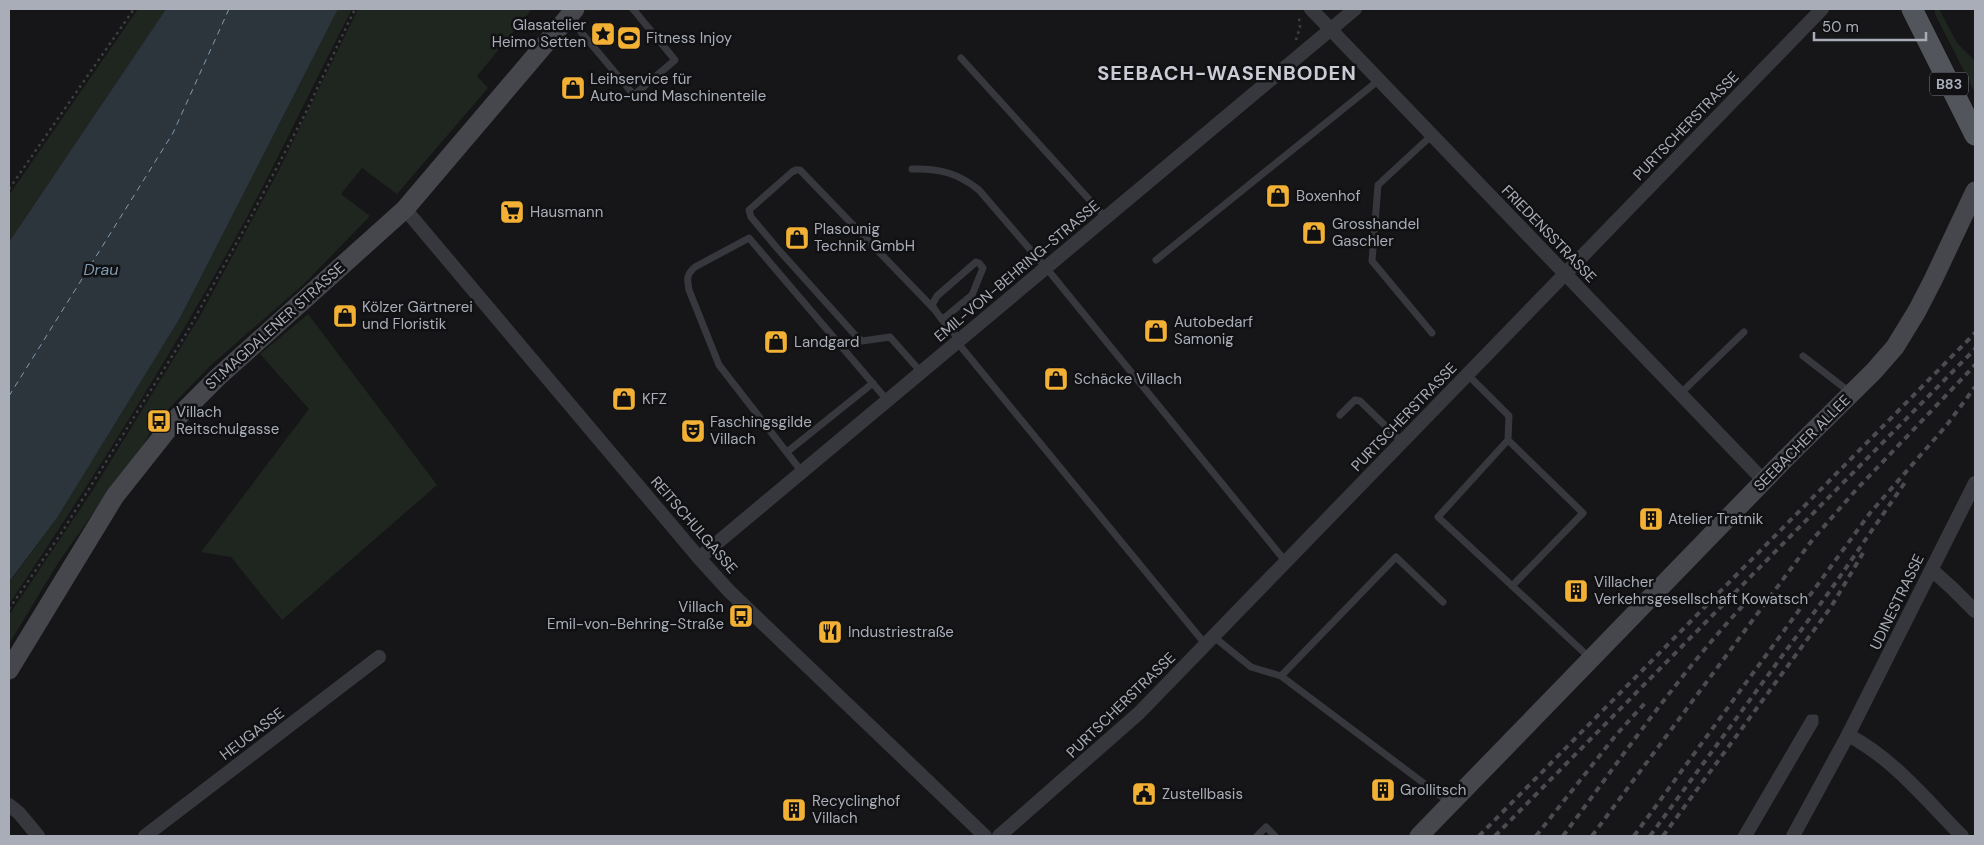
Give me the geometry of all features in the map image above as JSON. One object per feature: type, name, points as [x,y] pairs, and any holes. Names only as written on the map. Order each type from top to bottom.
[{"type":"main road","name":"B83","points":[[1912,9],[1975,135]]},
{"type":"street","name":"FRIEDENSSTRASSE","points":[[1311,9],[1764,481]]},
{"type":"street","name":"EMIL-VON-BEHRING-STRASSE","points":[[699,558],[1355,9]]},
{"type":"street","name":"PURTSCHERSTRASSE","points":[[999,836],[1139,713],[1822,9]]},
{"type":"street","name":"ST.MAGDALENER STRASSE","points":[[9,670],[115,496],[176,419],[218,376],[405,210],[571,13]]},
{"type":"street","name":"SEEBACHER ALLEE","points":[[1419,836],[1895,347],[1918,311],[1975,190]]},
{"type":"street","name":"REITSCHULGASSE","points":[[405,210],[699,558],[746,608],[986,836]]},
{"type":"street","name":"UDINESTRASSE","points":[[1793,836],[1848,735],[1975,483]]},
{"type":"street","points":[[1932,570],[1975,611]]},
{"type":"street","name":"HEUGASSE","points":[[145,836],[379,658]]},
{"type":"street","points":[[1848,735],[1868,746],[1887,760],[1962,836]]},
{"type":"street","points":[[9,805],[19,813],[38,836]]},
{"type":"lane","points":[[571,13],[634,95],[675,60],[633,9]]},
{"type":"lane","points":[[961,58],[1106,218]]},
{"type":"lane","points":[[1156,260],[1379,80]]},
{"type":"lane","points":[[1432,135],[1378,185],[1372,262],[1432,333]]},
{"type":"lane","points":[[912,169],[937,169],[967,180],[979,190],[1046,268],[1286,562]]},
{"type":"lane","points":[[921,372],[890,337],[862,341],[856,336],[777,248],[751,217],[749,210],[792,172],[800,170],[935,310]]},
{"type":"lane","points":[[802,472],[719,366],[689,290],[687,279],[689,273],[695,267],[749,238],[888,400]]},
{"type":"lane","points":[[942,320],[972,295],[983,268],[982,265],[976,262],[937,296],[932,305],[935,310],[942,320],[958,341],[1210,641],[1251,666],[1282,676],[1450,803]]},
{"type":"lane","points":[[1680,394],[1744,332]]},
{"type":"lane","points":[[1803,356],[1851,394]]},
{"type":"lane","points":[[1468,375],[1509,416],[1508,440],[1438,517],[1591,659]]},
{"type":"lane","points":[[787,452],[873,383]]},
{"type":"lane","points":[[1340,415],[1351,402],[1355,400],[1360,401],[1402,442]]},
{"type":"lane","points":[[1508,440],[1583,513],[1512,586]]},
{"type":"lane","points":[[1282,676],[1396,558],[1444,602]]},
{"type":"lane","points":[[1742,836],[1810,718],[1815,718],[1815,724],[1749,836]]},
{"type":"lane","points":[[1257,836],[1266,827],[1275,836]]},
{"type":"path","points":[[9,189],[134,9]]},
{"type":"path","points":[[9,609],[62,532],[186,334],[304,116],[355,9]]},
{"type":"shaded area","points":[[138,9],[166,9],[9,242],[9,195]]},
{"type":"shaded area","points":[[338,9],[352,9],[230,248],[178,339],[123,428],[9,604],[9,583],[57,518],[180,318]]},
{"type":"shaded area","points":[[358,9],[532,9],[477,76],[488,88],[397,194],[362,168],[341,194],[370,216],[305,283],[210,366],[156,422],[135,460],[106,495],[58,563],[9,644],[9,615],[91,493],[200,316],[279,170]]},
{"type":"shaded area","points":[[1935,9],[1939,9],[1957,43],[1975,61],[1975,93],[1935,14]]},
{"type":"shaded area","points":[[308,314],[437,485],[282,620],[231,557],[201,552],[309,409],[260,354]]},
{"type":"water","name":"Drau","points":[[166,9],[338,9],[180,318],[57,518],[9,582],[9,242]]},
{"type":"ferry route","points":[[9,396],[173,133],[229,9]]},
{"type":"railway","points":[[1479,836],[1975,333]]},
{"type":"railway","points":[[1495,836],[1975,349]]},
{"type":"railway","points":[[1592,836],[1813,539],[1855,491],[1975,365]]},
{"type":"railway","points":[[1634,836],[1870,513],[1946,426],[1975,387]]},
{"type":"railway","points":[[1650,836],[1832,588],[1906,481]]},
{"type":"railway","points":[[1663,836],[1831,607],[1863,553]]},
{"type":"railway","points":[[1563,836],[1675,686],[1748,600]]},
{"type":"railway","points":[[1536,836],[1616,735],[1646,702]]},
{"type":"place","name":"Glasatelier Heimo Setten","points":[[603,34]]},
{"type":"place","name":"Fitness Injoy","points":[[629,38]]},
{"type":"place","name":"Leihservice für Auto-und Maschinenteile","points":[[573,88]]},
{"type":"place","name":"Boxenhof","points":[[1278,196]]},
{"type":"place","name":"Hausmann","points":[[512,212]]},
{"type":"place","name":"Grosshandel Gaschler","points":[[1314,233]]},
{"type":"place","name":"Plasounig Technik GmbH","points":[[797,238]]},
{"type":"place","name":"Kölzer Gärtnerei und Floristik","points":[[345,316]]},
{"type":"place","name":"Autobedarf Samonig","points":[[1156,331]]},
{"type":"place","name":"Landgard","points":[[776,342]]},
{"type":"place","name":"Schäcke Villach","points":[[1056,379]]},
{"type":"place","name":"KFZ","points":[[624,399]]},
{"type":"place","name":"Villach Reitschulgasse","points":[[159,421]]},
{"type":"place","name":"Faschingsgilde Villach","points":[[693,431]]},
{"type":"place","name":"Atelier Tratnik","points":[[1651,519]]},
{"type":"place","name":"Villacher Verkehrsgesellschaft Kowatsch","points":[[1576,591]]},
{"type":"place","name":"Villach Emil-von-Behring-Straße","points":[[741,616]]},
{"type":"place","name":"Industriestraße","points":[[830,632]]},
{"type":"place","name":"Grollitsch","points":[[1383,790]]},
{"type":"place","name":"Zustellbasis","points":[[1144,794]]},
{"type":"place","name":"Recyclinghof Villach","points":[[794,810]]},
{"type":"district","name":"SEEBACH-WASENBODEN","points":[[1227,73]]}]
